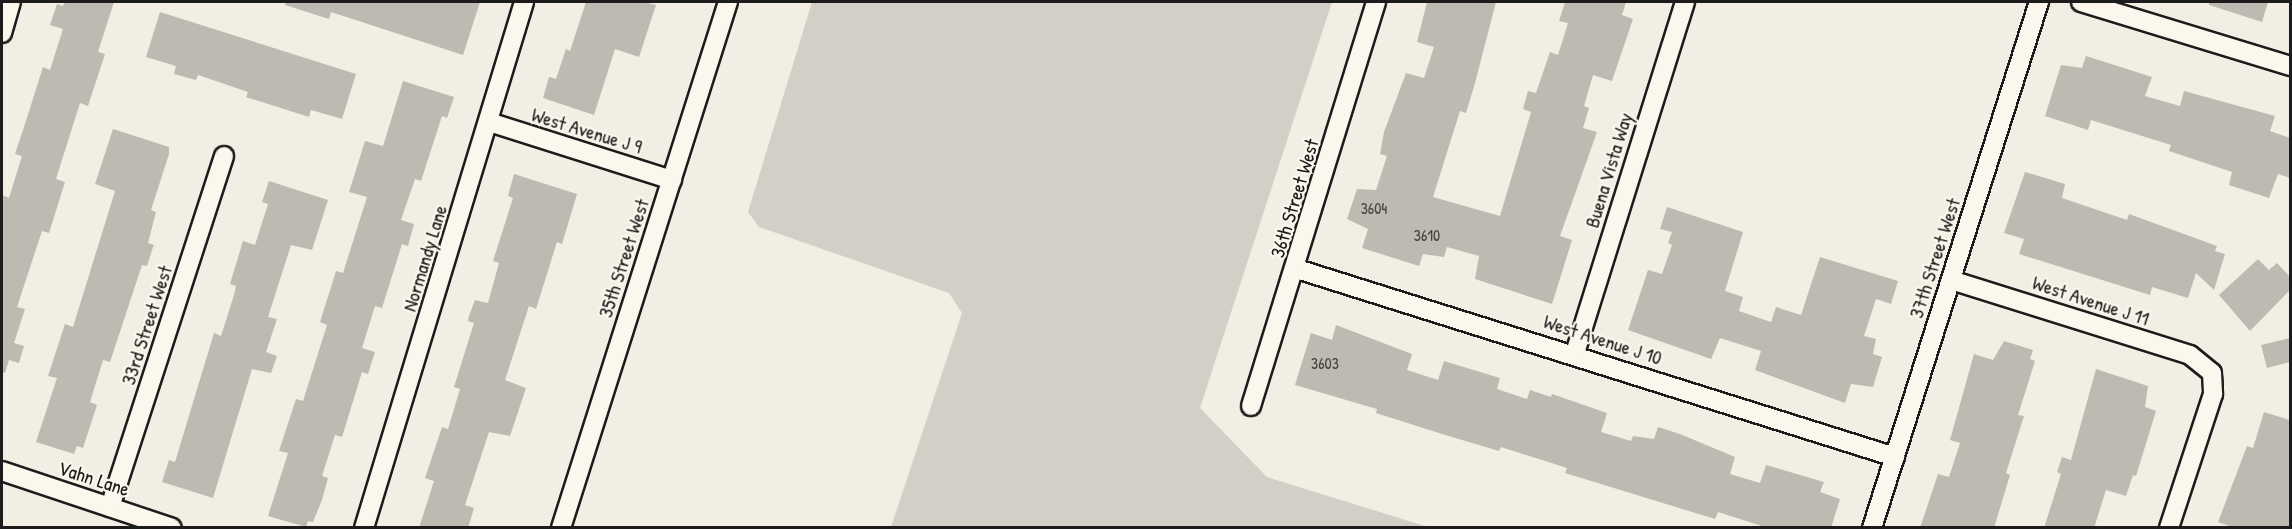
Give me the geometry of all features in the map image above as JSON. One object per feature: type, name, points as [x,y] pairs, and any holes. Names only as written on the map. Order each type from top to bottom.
[{"type":"street","points":[[2,33],[11,2]]},
{"type":"street","name":"Normandy Lane","points":[[364,528],[524,2]]},
{"type":"street","name":"35th Street West","points":[[561,528],[728,2]]},
{"type":"street","name":"36th Street West","points":[[1251,406],[1297,269],[1376,2]]},
{"type":"street","name":"Buena Vista Way","points":[[1575,353],[1685,2]]},
{"type":"street","name":"37th Street West","points":[[1872,528],[2039,2]]},
{"type":"street","points":[[2081,2],[2290,66]]},
{"type":"street","name":"West Avenue J 9","points":[[489,122],[672,180]]},
{"type":"street","name":"33rd Street West","points":[[110,507],[224,156]]},
{"type":"street","name":"West Avenue J 10","points":[[1297,269],[1575,353],[1895,457]]},
{"type":"street","name":"West Avenue J 11","points":[[1951,280],[2190,355],[2212,373],[2212,394],[2169,528]]},
{"type":"street","name":"Vahn Lane","points":[[2,471],[172,528]]},
{"type":"shaded area","points":[[812,2],[1332,2],[1200,408],[1267,477],[1428,527],[891,527],[962,313],[949,293],[759,227],[748,212]]},
{"type":"building","points":[[65,2],[114,2],[98,52],[105,54],[88,106],[80,103],[56,179],[65,182],[49,233],[42,231],[17,307],[25,309],[14,343],[24,346],[19,363],[9,360],[5,373],[2,372],[2,195],[9,198],[22,156],[15,154],[43,67],[50,70],[63,29],[50,25],[57,4],[63,6]]},
{"type":"building","points":[[286,2],[480,2],[463,55],[331,12],[329,19],[285,5]]},
{"type":"building","points":[[586,2],[644,2],[656,5],[639,57],[615,49],[594,115],[543,98],[549,77],[556,79],[566,49],[570,51]]},
{"type":"building","points":[[1427,2],[1496,2],[1466,113],[1460,111],[1433,197],[1500,216],[1531,112],[1523,109],[1528,91],[1536,93],[1550,52],[1558,55],[1568,23],[1559,21],[1565,2],[1626,2],[1622,15],[1633,19],[1612,81],[1593,75],[1584,106],[1589,108],[1583,128],[1597,132],[1560,236],[1572,240],[1552,304],[1475,279],[1479,256],[1447,247],[1444,257],[1423,254],[1419,266],[1362,248],[1368,229],[1347,219],[1357,189],[1376,190],[1387,156],[1380,154],[1384,132],[1406,73],[1424,78],[1434,47],[1417,42]]},
{"type":"building","points":[[2209,2],[2268,2],[2262,22],[2209,5]]},
{"type":"building","points":[[160,12],[356,74],[342,119],[311,110],[309,117],[246,97],[248,92],[198,75],[196,80],[174,74],[176,66],[146,57]]},
{"type":"building","points":[[2086,56],[2152,77],[2145,96],[2180,106],[2184,91],[2275,116],[2270,131],[2290,138],[2290,178],[2278,174],[2269,198],[2229,185],[2232,172],[2169,151],[2171,145],[2091,120],[2088,130],[2045,116],[2061,65],[2082,68]]},
{"type":"building","points":[[403,81],[454,97],[447,118],[442,116],[421,181],[415,179],[401,220],[414,224],[408,246],[402,244],[382,308],[375,306],[362,348],[375,352],[368,374],[362,372],[342,437],[335,435],[322,476],[328,478],[322,500],[313,522],[308,521],[306,527],[268,516],[288,453],[279,451],[296,399],[303,401],[327,325],[320,322],[336,271],[343,273],[367,197],[349,192],[365,141],[383,146]]},
{"type":"building","points":[[113,129],[169,147],[169,154],[151,210],[156,212],[148,243],[154,245],[147,266],[142,265],[110,362],[103,360],[90,402],[97,405],[83,448],[77,446],[74,454],[36,442],[57,378],[48,376],[65,324],[73,327],[115,191],[95,184]]},
{"type":"building","points":[[2025,172],[2065,184],[2062,198],[2127,220],[2129,214],[2217,246],[2215,251],[2225,254],[2214,290],[2196,273],[2188,298],[2152,287],[2150,295],[2019,254],[2024,239],[2004,233]]},
{"type":"building","points":[[514,174],[577,194],[562,244],[557,242],[536,309],[529,306],[505,380],[526,388],[510,436],[489,432],[465,505],[474,508],[468,528],[419,528],[434,481],[425,478],[442,427],[448,429],[460,389],[454,387],[474,323],[468,321],[469,316],[475,300],[488,303],[499,263],[493,261],[513,198],[508,196]]},
{"type":"building","points":[[269,181],[328,200],[312,250],[291,245],[268,317],[277,319],[266,352],[277,356],[271,373],[252,369],[213,498],[162,482],[169,460],[175,462],[214,333],[221,336],[234,295],[236,286],[230,284],[243,241],[255,245],[268,204],[262,202]]},
{"type":"building","points":[[1667,207],[1743,232],[1725,291],[1743,297],[1739,311],[1771,322],[1776,307],[1801,315],[1820,257],[1898,281],[1891,304],[1876,299],[1864,336],[1876,339],[1873,354],[1882,357],[1873,387],[1851,384],[1845,403],[1755,370],[1761,351],[1720,338],[1711,359],[1628,330],[1648,270],[1662,274],[1672,245],[1668,243],[1672,232],[1660,229]]},
{"type":"building","points":[[2258,259],[2269,270],[2277,263],[2290,277],[2290,290],[2250,331],[2219,295]]},
{"type":"building","points":[[1336,325],[1412,354],[1407,370],[1438,380],[1444,361],[1500,378],[1497,389],[1527,399],[1530,390],[1551,397],[1552,394],[1607,413],[1601,432],[1631,441],[1633,436],[1654,439],[1658,427],[1680,434],[1735,457],[1730,474],[1760,483],[1766,465],[1824,482],[1820,492],[1840,499],[1831,528],[1768,528],[1718,512],[1715,519],[1565,473],[1567,468],[1501,447],[1499,451],[1442,434],[1376,413],[1377,409],[1295,385],[1311,333],[1332,340]]},
{"type":"building","points":[[2290,338],[2290,362],[2267,368],[2261,345]]},
{"type":"building","points":[[2004,341],[2033,350],[2030,359],[2035,361],[2018,415],[2024,416],[2006,473],[2010,475],[1994,528],[1920,528],[1938,474],[1949,477],[1960,443],[1950,440],[1974,354],[1993,360]]},
{"type":"building","points":[[2096,369],[2148,386],[2145,407],[2156,411],[2136,476],[2133,475],[2126,496],[2106,490],[2094,528],[2044,528],[2061,474],[2057,472],[2062,457],[2071,460]]},
{"type":"building","points":[[2264,412],[2290,420],[2290,528],[2235,528],[2218,522],[2247,446],[2253,448]]}]
